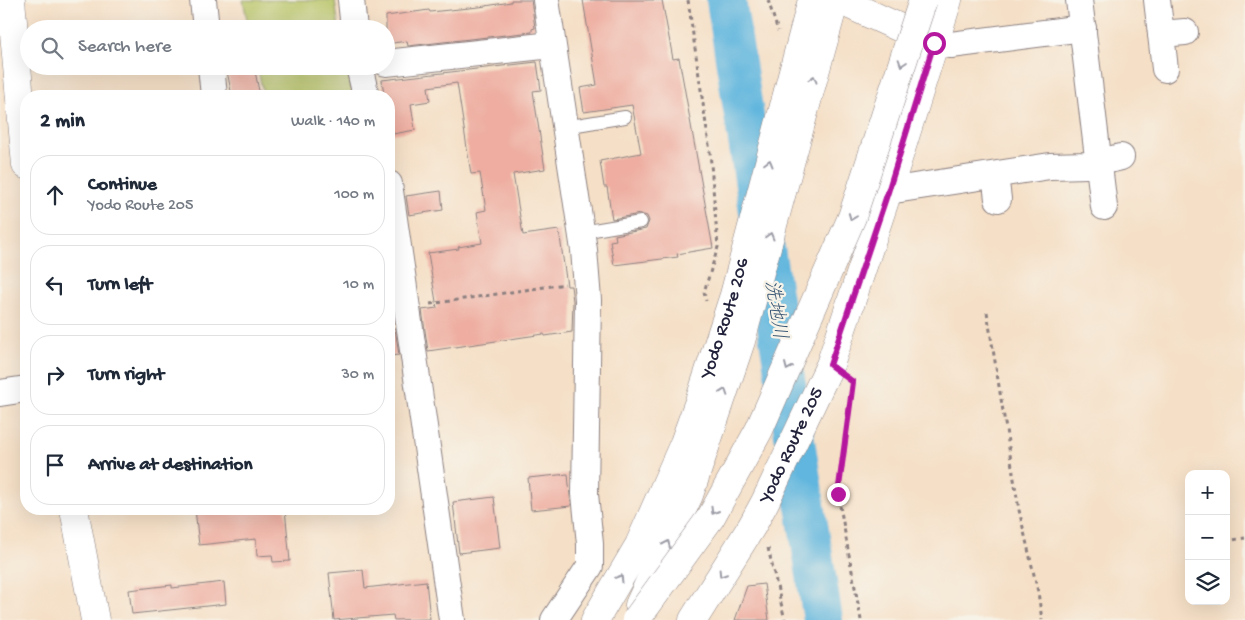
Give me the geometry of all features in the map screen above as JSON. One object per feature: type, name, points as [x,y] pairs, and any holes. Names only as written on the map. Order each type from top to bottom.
[{"type":"main road","points":[[11,0],[20,99]]},
{"type":"main road","name":"Yodo Route 206","points":[[594,620],[639,545],[681,451],[702,393],[734,295],[812,0]]},
{"type":"main road","points":[[634,620],[689,495],[742,341],[837,0],[934,43]]},
{"type":"main road","points":[[634,620],[711,517],[759,430],[852,217],[923,0]]},
{"type":"main road","name":"Yodo Route 205","points":[[693,620],[765,502],[826,374],[888,192],[948,0]]},
{"type":"main road","points":[[75,515],[95,620]]},
{"type":"street","points":[[203,0],[205,20]]},
{"type":"street","points":[[351,0],[353,20]]},
{"type":"street","points":[[546,0],[582,232],[587,280],[585,494],[590,544],[590,566],[554,620]]},
{"type":"street","points":[[1079,0],[1092,41],[1110,159],[1104,208]]},
{"type":"street","points":[[1157,0],[1173,33],[1165,69]]},
{"type":"street","points":[[934,43],[951,45],[1092,41]]},
{"type":"street","points":[[395,63],[552,45]]},
{"type":"street","points":[[212,75],[213,90]]},
{"type":"street","points":[[362,75],[365,90]]},
{"type":"street","points":[[888,192],[996,187],[1050,166],[1087,165],[1110,159]]},
{"type":"street","points":[[395,229],[401,316],[452,620]]},
{"type":"street","points":[[0,393],[20,390]]},
{"type":"lane","points":[[565,127],[625,117]]},
{"type":"lane","points":[[582,232],[641,222]]},
{"type":"path","points":[[688,0],[710,152],[718,247],[704,292],[707,310],[725,321]]},
{"type":"path","points":[[401,316],[587,280]]},
{"type":"path","points":[[987,312],[1019,510],[1038,592],[1042,620]]},
{"type":"path","points":[[826,374],[853,382],[838,494],[861,620]]},
{"type":"path","points":[[752,526],[767,543],[785,620]]},
{"type":"path","points":[[1230,540],[1245,538]]},
{"type":"green space","points":[[243,0],[335,0],[338,20],[247,20]]},
{"type":"green space","points":[[259,75],[349,75],[352,90],[263,90]]},
{"type":"building","points":[[511,0],[531,0],[535,28],[532,29],[532,32],[408,46],[407,41],[395,43],[395,20],[386,20],[386,16],[511,2]]},
{"type":"building","points":[[583,0],[662,0],[673,59],[679,58],[713,248],[677,254],[678,257],[614,265],[610,241],[616,240],[615,235],[646,229],[649,221],[647,216],[640,214],[612,219],[607,187],[604,187],[600,161],[641,153],[632,105],[584,112],[580,88],[597,85]]},
{"type":"building","points":[[537,62],[541,90],[533,91],[545,169],[513,174],[523,235],[559,230],[567,286],[571,286],[573,301],[572,332],[545,336],[544,334],[428,351],[422,310],[437,308],[428,253],[459,249],[458,247],[482,243],[477,212],[486,210],[480,173],[471,174],[457,83],[428,87],[430,101],[411,104],[415,130],[395,134],[395,90],[383,90],[382,80]]},
{"type":"building","points":[[228,75],[256,75],[259,90],[231,90]]},
{"type":"building","points":[[441,191],[443,210],[409,215],[406,196]]},
{"type":"building","points":[[395,328],[399,355],[395,355]]},
{"type":"building","points":[[568,474],[571,506],[531,510],[528,478]]},
{"type":"building","points":[[494,497],[500,548],[459,553],[453,502]]},
{"type":"building","points":[[196,515],[286,515],[290,561],[273,562],[272,555],[257,556],[256,539],[199,545]]},
{"type":"building","points":[[363,570],[365,588],[426,581],[430,619],[394,620],[393,615],[334,620],[329,573]]},
{"type":"building","points":[[224,582],[226,604],[132,614],[129,590],[172,585],[172,588]]},
{"type":"building","points":[[764,584],[769,620],[735,620],[747,586]]},
{"type":"waterway","name":"洗地川","points":[[726,0],[823,620]]},
{"type":"route","points":[[838,494],[853,382],[830,365],[888,192],[934,43]]}]
